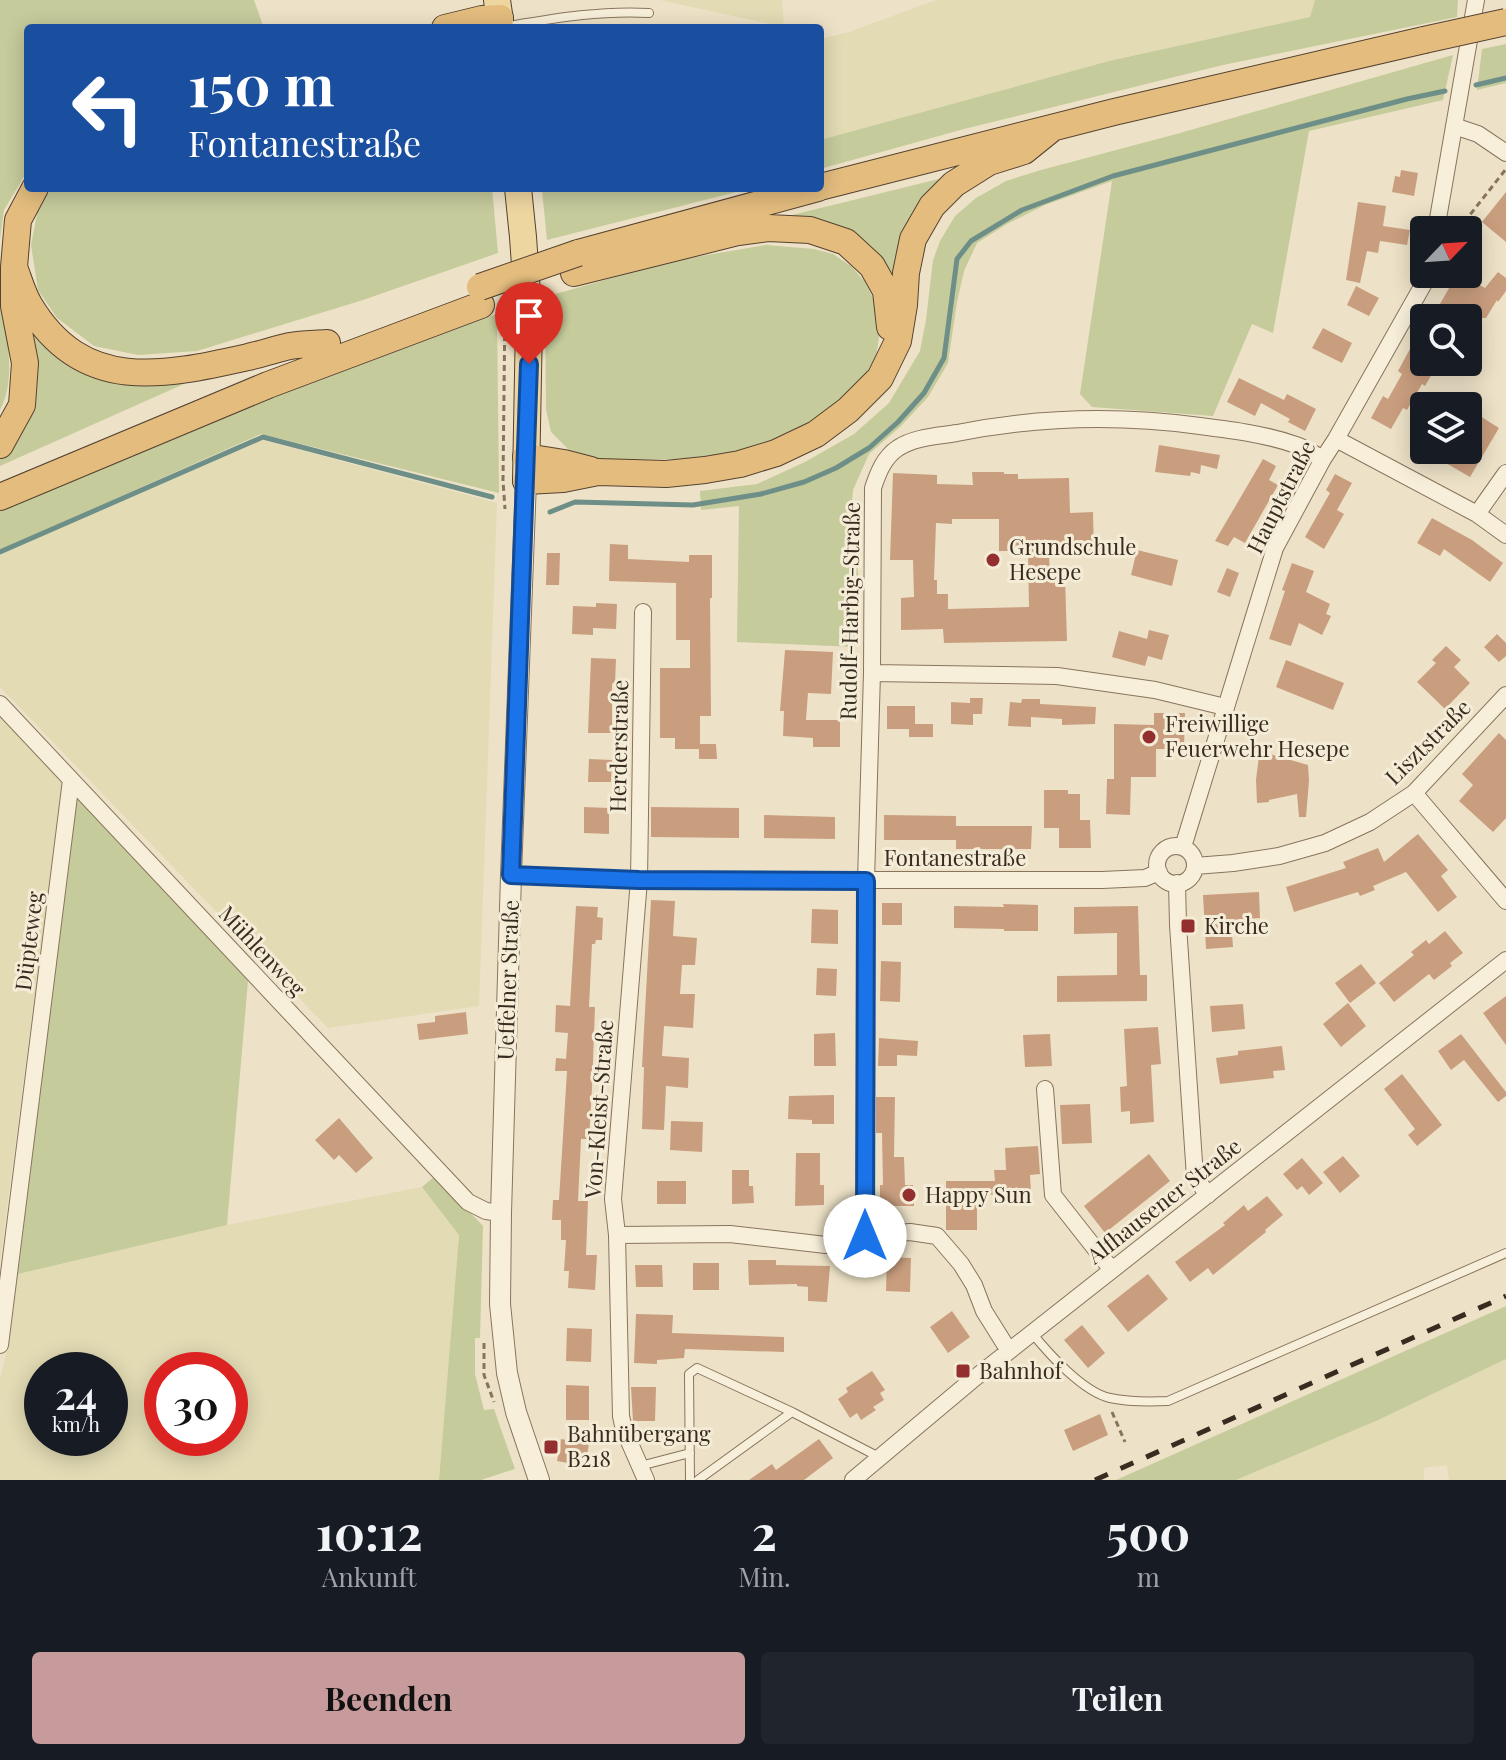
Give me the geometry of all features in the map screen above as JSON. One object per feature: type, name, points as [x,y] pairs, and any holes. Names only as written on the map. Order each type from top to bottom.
[{"type":"highway","points":[[461,24],[500,18]]},
{"type":"highway","points":[[824,187],[1144,105],[1506,22]]},
{"type":"highway","points":[[526,469],[564,463],[598,472],[666,474],[705,470],[776,453],[816,434],[848,410],[880,378],[898,341],[913,239],[932,206],[954,184],[989,162],[1024,151],[1050,130]]},
{"type":"highway","points":[[0,445],[22,405],[25,363],[14,306],[14,267],[18,220],[33,192]]},
{"type":"highway","points":[[0,497],[268,385],[576,263],[736,222],[809,192]]},
{"type":"highway","points":[[736,222],[768,228],[810,230],[846,242],[872,266],[886,291],[890,321],[887,363]]},
{"type":"highway","points":[[14,267],[28,304],[49,334],[74,355],[100,368],[135,373],[176,371],[291,346],[327,343]]},
{"type":"highway","points":[[0,478],[327,343],[489,299]]},
{"type":"main road","name":"Ueffelner Straße","points":[[518,192],[529,322],[526,469]]},
{"type":"street","points":[[1438,216],[1476,0]]},
{"type":"street","points":[[1454,126],[1478,134],[1506,153]]},
{"type":"street","name":"Hauptstraße","points":[[1183,847],[1275,548],[1421,288]]},
{"type":"street","name":"Rudolf-Harbig-Straße","points":[[865,1236],[866,881],[873,488],[878,472],[899,446],[975,429],[1034,421],[1124,419],[1170,422],[1257,434],[1298,445],[1323,459]]},
{"type":"street","points":[[1336,439],[1477,514],[1506,535]]},
{"type":"street","name":"Ueffelner Straße","points":[[526,469],[500,1304],[507,1373],[516,1412],[539,1480]]},
{"type":"street","points":[[1477,514],[1506,473]]},
{"type":"street","name":"Herderstraße","points":[[639,880],[643,612]]},
{"type":"street","points":[[872,673],[1057,676],[1155,690],[1225,707]]},
{"type":"street","name":"Lisztstraße","points":[[1195,866],[1279,856],[1325,843],[1370,822],[1414,793],[1506,695]]},
{"type":"street","name":"Mühlenweg","points":[[0,704],[468,1202],[486,1211],[501,1213]]},
{"type":"street","name":"Düpteweg","points":[[0,1345],[71,780]]},
{"type":"street","points":[[1414,793],[1506,901]]},
{"type":"street","points":[[1171,846],[1183,847],[1193,855],[1195,866],[1185,882],[1177,883],[1166,881],[1157,865],[1161,853],[1171,846]]},
{"type":"street","name":"Fontanestraße","points":[[511,875],[639,880],[1102,880],[1135,879],[1159,872]]},
{"type":"street","name":"Von-Kleist-Straße","points":[[639,880],[613,1199],[617,1235],[621,1416],[643,1473]]},
{"type":"street","points":[[1177,883],[1195,1177],[1208,1195]]},
{"type":"street","name":"Alfhausener Straße","points":[[853,1480],[1009,1351],[1506,960]]},
{"type":"street","points":[[1045,1089],[1053,1195],[1112,1270]]},
{"type":"street","points":[[617,1235],[730,1234],[826,1245],[865,1236],[910,1232],[937,1236],[961,1264],[974,1285],[988,1319],[1009,1351]]},
{"type":"lane","points":[[500,18],[649,13]]},
{"type":"lane","points":[[1032,1333],[1079,1382],[1106,1398],[1138,1402],[1168,1401],[1506,1253]]},
{"type":"lane","points":[[690,1480],[689,1374],[697,1368],[880,1457]]},
{"type":"lane","points":[[698,1480],[792,1412]]},
{"type":"lane","points":[[643,1473],[690,1453]]},
{"type":"path","points":[[1469,216],[1506,169]]},
{"type":"path","points":[[489,299],[506,520]]},
{"type":"path","points":[[1106,1398],[1125,1442]]},
{"type":"shaded area","points":[[660,0],[782,0],[784,24],[770,24]]},
{"type":"shaded area","points":[[936,0],[1315,0],[1310,17],[1109,61],[824,139],[824,38]]},
{"type":"shaded area","points":[[263,440],[497,503],[479,1006],[328,1028],[0,687],[0,555]]},
{"type":"shaded area","points":[[0,716],[62,783],[0,1262]]},
{"type":"shaded area","points":[[422,1187],[459,1234],[439,1480],[0,1480],[0,1379],[18,1274],[227,1225]]},
{"type":"shaded area","points":[[1506,1359],[1506,1480],[1449,1480],[1447,1465],[1424,1468],[1424,1480],[1236,1480],[1376,1421]]},
{"type":"green space","points":[[0,0],[254,0],[263,24],[24,24],[24,177],[4,210],[0,240]]},
{"type":"green space","points":[[1315,0],[1458,0],[1457,17],[1223,65],[964,129],[824,168],[824,139],[1109,61],[1310,17]]},
{"type":"green space","points":[[1506,44],[1506,83],[1477,90],[1482,49]]},
{"type":"green space","points":[[1453,55],[1443,100],[1309,131],[1273,333],[1252,324],[1213,416],[1092,407],[1080,394],[1112,181],[1045,205],[977,243],[964,271],[948,363],[928,397],[869,454],[853,490],[850,525],[861,590],[856,647],[737,642],[739,506],[701,510],[700,491],[757,484],[805,462],[854,434],[889,403],[920,351],[933,260],[940,241],[955,216],[976,198],[1006,181],[1041,170]]},
{"type":"green space","points":[[951,176],[892,285],[784,217]]},
{"type":"green space","points":[[46,192],[492,192],[498,253],[363,300],[197,351],[138,355],[94,346],[57,318],[38,290],[31,245],[39,204]]},
{"type":"green space","points":[[542,192],[736,192],[547,240]]},
{"type":"green space","points":[[766,245],[814,249],[833,254],[851,266],[865,282],[876,304],[880,331],[876,357],[862,380],[821,419],[789,436],[754,447],[676,459],[592,460],[574,455],[551,432],[546,409],[545,297],[672,261]]},
{"type":"green space","points":[[0,292],[9,367],[0,410]]},
{"type":"green space","points":[[19,303],[69,361],[204,375],[0,466],[0,458],[9,449]]},
{"type":"green space","points":[[497,314],[499,493],[261,434],[0,550],[0,507],[128,450],[465,321]]},
{"type":"green space","points":[[76,794],[248,981],[227,1225],[18,1274]]},
{"type":"green space","points":[[435,1176],[483,1226],[480,1338],[475,1338],[475,1374],[484,1410],[494,1409],[515,1469],[481,1480],[439,1480],[459,1235],[422,1187]]},
{"type":"green space","points":[[1506,1306],[1506,1359],[1376,1421],[1236,1480],[1116,1480]]},
{"type":"building","points":[[1401,170],[1418,173],[1414,196],[1392,192],[1395,176],[1400,177]]},
{"type":"building","points":[[1506,192],[1506,242],[1482,222]]},
{"type":"building","points":[[1358,202],[1386,206],[1383,226],[1410,230],[1407,245],[1380,241],[1378,253],[1367,251],[1360,283],[1346,280]]},
{"type":"building","points":[[1498,272],[1506,278],[1506,291],[1486,318],[1482,318],[1482,304],[1440,304],[1449,288],[1485,288]]},
{"type":"building","points":[[1356,286],[1379,298],[1369,316],[1347,305]]},
{"type":"building","points":[[1323,328],[1352,343],[1342,363],[1312,348]]},
{"type":"building","points":[[1410,349],[1410,376],[1431,376],[1417,392],[1410,392],[1410,405],[1407,410],[1403,408],[1391,429],[1371,418],[1383,396],[1388,399],[1402,374],[1398,371]]},
{"type":"building","points":[[1239,378],[1284,400],[1287,394],[1316,409],[1305,431],[1261,403],[1255,416],[1227,402]]},
{"type":"building","points":[[1482,417],[1499,428],[1482,457]]},
{"type":"building","points":[[1159,445],[1220,455],[1217,469],[1201,465],[1200,474],[1191,472],[1190,476],[1155,472]]},
{"type":"building","points":[[1263,459],[1276,466],[1269,480],[1278,485],[1245,543],[1234,537],[1228,546],[1215,541]]},
{"type":"building","points":[[1447,464],[1478,464],[1470,477]]},
{"type":"building","points":[[972,472],[1018,474],[1018,479],[1069,478],[1070,513],[1093,512],[1094,552],[1049,553],[1050,578],[1065,577],[1067,641],[944,643],[943,629],[901,630],[901,598],[914,597],[913,560],[890,560],[893,473],[937,475],[937,484],[973,485]],"holes":[[[952,519],[999,519],[999,551],[1028,551],[1029,607],[948,609],[948,594],[937,594],[937,580],[934,580],[936,523],[952,524]]]},
{"type":"building","points":[[1335,474],[1352,483],[1337,510],[1344,514],[1324,549],[1305,537],[1330,493],[1326,490]]},
{"type":"building","points":[[1432,518],[1472,540],[1503,563],[1490,582],[1444,549],[1440,556],[1417,543]]},
{"type":"building","points":[[610,544],[628,545],[628,559],[689,562],[689,555],[712,555],[711,716],[700,716],[700,744],[716,744],[717,759],[699,759],[699,749],[675,749],[675,738],[660,738],[660,668],[690,668],[690,640],[676,640],[676,583],[609,581]]},
{"type":"building","points":[[1137,550],[1178,560],[1172,586],[1131,575]]},
{"type":"building","points":[[547,553],[560,553],[559,585],[546,585]]},
{"type":"building","points":[[1292,563],[1314,571],[1306,592],[1330,604],[1326,614],[1331,616],[1322,635],[1299,623],[1291,646],[1269,639]]},
{"type":"building","points":[[1227,568],[1239,573],[1230,597],[1217,592]]},
{"type":"building","points":[[596,603],[617,604],[616,629],[593,628],[593,635],[572,634],[573,606],[596,607]]},
{"type":"building","points":[[1149,630],[1169,635],[1162,660],[1148,656],[1145,666],[1112,657],[1119,631],[1147,639]]},
{"type":"building","points":[[1497,634],[1506,643],[1506,656],[1499,662],[1484,647]]},
{"type":"building","points":[[1446,646],[1461,660],[1454,667],[1470,683],[1445,709],[1417,682],[1436,663],[1432,660]]},
{"type":"building","points":[[785,650],[833,652],[831,694],[808,693],[806,720],[840,720],[840,747],[813,747],[813,738],[783,736],[784,711],[780,711]]},
{"type":"building","points":[[591,658],[616,659],[615,684],[612,683],[612,733],[588,733]]},
{"type":"building","points":[[1286,660],[1344,683],[1333,710],[1276,687]]},
{"type":"building","points":[[970,698],[983,698],[982,714],[973,714],[973,725],[951,724],[951,702],[970,703]]},
{"type":"building","points":[[1022,699],[1040,699],[1040,704],[1096,707],[1095,724],[1062,725],[1062,719],[1031,717],[1031,727],[1008,726],[1010,702],[1021,703]]},
{"type":"building","points":[[887,706],[915,706],[915,724],[933,724],[933,737],[909,737],[909,729],[887,729]]},
{"type":"building","name":"Freiwillige Feuerwehr Hesepe","points":[[1154,713],[1185,713],[1184,749],[1156,749],[1156,777],[1131,777],[1130,815],[1106,814],[1107,779],[1114,779],[1114,724],[1154,725]]},
{"type":"building","points":[[1499,733],[1506,740],[1506,818],[1493,832],[1459,801],[1473,785],[1462,774]]},
{"type":"building","points":[[1270,754],[1308,765],[1306,817],[1299,817],[1297,794],[1257,803],[1259,756]]},
{"type":"building","points":[[589,759],[612,760],[611,782],[588,782]]},
{"type":"building","points":[[1044,790],[1068,790],[1068,794],[1080,794],[1080,820],[1090,820],[1091,848],[1059,848],[1059,828],[1044,828]]},
{"type":"building","points":[[584,807],[609,808],[609,834],[584,833]]},
{"type":"building","points":[[651,807],[739,808],[739,838],[651,837]]},
{"type":"building","points":[[764,815],[835,817],[835,839],[764,838]]},
{"type":"building","points":[[884,815],[956,816],[956,826],[1032,826],[1031,849],[956,849],[956,840],[884,840]]},
{"type":"building","points":[[1418,834],[1448,870],[1441,876],[1457,897],[1438,912],[1406,872],[1373,886],[1375,890],[1360,896],[1358,892],[1294,912],[1286,887],[1346,868],[1343,862],[1378,848],[1384,862]]},
{"type":"building","points":[[1259,892],[1260,918],[1231,920],[1233,947],[1206,949],[1203,895]]},
{"type":"building","points":[[651,900],[675,901],[673,936],[697,938],[695,965],[682,965],[680,994],[695,994],[693,1028],[664,1026],[662,1056],[689,1058],[688,1088],[666,1086],[664,1130],[642,1129],[642,1067]]},
{"type":"building","points":[[882,903],[902,903],[902,925],[882,925]]},
{"type":"building","points":[[1003,904],[1038,905],[1038,931],[954,928],[954,906],[1004,907]]},
{"type":"building","points":[[576,906],[598,907],[597,917],[603,918],[602,940],[592,944],[589,1007],[595,1007],[592,1088],[589,1139],[581,1139],[578,1201],[588,1201],[586,1255],[597,1255],[595,1290],[568,1288],[569,1271],[564,1271],[566,1240],[561,1240],[561,1220],[552,1220],[553,1200],[559,1200],[567,1071],[555,1071],[556,1058],[566,1059],[568,1033],[555,1032],[556,1005],[570,1006]]},
{"type":"building","points":[[1138,906],[1140,975],[1147,975],[1147,1001],[1057,1002],[1057,976],[1117,975],[1117,933],[1074,934],[1074,907]]},
{"type":"building","points":[[812,909],[838,910],[838,944],[811,943]]},
{"type":"building","points":[[1445,931],[1463,953],[1434,980],[1429,974],[1394,1002],[1379,983],[1414,955],[1411,952],[1426,940],[1429,944]]},
{"type":"building","points":[[881,961],[901,962],[900,1002],[880,1001]]},
{"type":"building","points":[[1361,964],[1376,983],[1350,1003],[1335,983]]},
{"type":"building","points":[[817,968],[837,969],[836,996],[816,995]]},
{"type":"building","points":[[1506,996],[1506,1045],[1483,1013]]},
{"type":"building","points":[[1348,1003],[1366,1026],[1341,1047],[1323,1024]]},
{"type":"building","points":[[1243,1004],[1245,1029],[1212,1032],[1210,1006]]},
{"type":"building","points":[[466,1012],[468,1034],[419,1040],[417,1024],[435,1022],[435,1016]]},
{"type":"building","points":[[1158,1027],[1161,1064],[1151,1065],[1154,1122],[1130,1124],[1130,1111],[1121,1112],[1120,1087],[1127,1086],[1124,1029]]},
{"type":"building","points":[[835,1033],[836,1066],[814,1066],[814,1034]]},
{"type":"building","points":[[1050,1034],[1052,1066],[1025,1067],[1023,1035]]},
{"type":"building","points":[[1461,1034],[1506,1092],[1506,1096],[1498,1102],[1464,1060],[1451,1070],[1438,1051]]},
{"type":"building","points":[[879,1038],[918,1041],[917,1056],[897,1055],[897,1066],[878,1066]]},
{"type":"building","points":[[1282,1046],[1285,1070],[1273,1071],[1274,1078],[1220,1084],[1216,1058],[1238,1055],[1238,1051]]},
{"type":"building","points":[[1402,1074],[1442,1125],[1417,1146],[1408,1135],[1415,1129],[1384,1089]]},
{"type":"building","points":[[834,1095],[834,1124],[788,1119],[789,1096]]},
{"type":"building","points":[[876,1097],[895,1097],[894,1157],[904,1157],[905,1185],[913,1185],[914,1206],[880,1206],[880,1185],[883,1185],[882,1133],[876,1133]]},
{"type":"building","points":[[1090,1104],[1092,1143],[1062,1144],[1060,1105]]},
{"type":"building","points":[[339,1118],[373,1158],[356,1173],[339,1155],[334,1160],[315,1140]]},
{"type":"building","points":[[671,1121],[703,1122],[702,1152],[670,1150]]},
{"type":"building","points":[[1038,1146],[1040,1174],[1030,1175],[1031,1193],[977,1195],[977,1230],[946,1230],[946,1181],[995,1181],[994,1170],[1006,1170],[1005,1148]]},
{"type":"building","points":[[796,1153],[820,1153],[820,1185],[824,1185],[824,1205],[795,1206]]},
{"type":"building","points":[[1149,1154],[1170,1181],[1105,1233],[1084,1206]]},
{"type":"building","points":[[1343,1156],[1360,1176],[1340,1193],[1323,1172]]},
{"type":"building","points":[[1302,1158],[1323,1183],[1309,1195],[1302,1186],[1297,1190],[1283,1174]]},
{"type":"building","points":[[732,1170],[749,1170],[754,1203],[732,1204]]},
{"type":"building","points":[[657,1181],[686,1181],[686,1204],[657,1204]]},
{"type":"building","points":[[1267,1196],[1283,1215],[1213,1275],[1208,1268],[1190,1282],[1175,1262],[1225,1225],[1223,1223],[1244,1205],[1248,1211]]},
{"type":"building","points":[[887,1257],[911,1258],[910,1292],[886,1291]]},
{"type":"building","points":[[748,1260],[776,1260],[776,1265],[830,1266],[827,1302],[808,1301],[808,1287],[797,1284],[749,1285]]},
{"type":"building","points":[[693,1263],[719,1263],[719,1290],[693,1290]]},
{"type":"building","points":[[635,1265],[662,1265],[663,1287],[636,1287]]},
{"type":"building","points":[[1148,1274],[1168,1299],[1128,1332],[1107,1306]]},
{"type":"building","points":[[952,1311],[970,1337],[948,1353],[930,1327]]},
{"type":"building","points":[[636,1314],[673,1315],[672,1333],[784,1337],[784,1352],[685,1349],[684,1358],[657,1360],[657,1364],[634,1363]]},
{"type":"building","points":[[1082,1325],[1105,1353],[1088,1368],[1064,1340]]},
{"type":"building","points":[[567,1328],[592,1329],[591,1362],[566,1361]]},
{"type":"building","points":[[872,1371],[885,1390],[880,1393],[884,1400],[861,1420],[857,1413],[850,1418],[838,1399],[848,1392],[846,1388]]},
{"type":"building","points":[[566,1385],[589,1386],[589,1420],[566,1420]]},
{"type":"building","points":[[631,1387],[656,1387],[655,1421],[633,1421]]},
{"type":"building","points":[[1100,1414],[1108,1435],[1073,1451],[1064,1430]]},
{"type":"building","points":[[561,1439],[589,1444],[585,1466],[557,1461]]},
{"type":"building","points":[[819,1439],[833,1458],[804,1480],[749,1480],[772,1464],[776,1470]]},
{"type":"waterway","points":[[1476,85],[1506,78]]},
{"type":"waterway","points":[[550,512],[575,502],[693,505],[761,494],[804,482],[836,468],[869,448],[924,393],[944,358],[957,259],[971,241],[1022,210],[1113,176],[1445,91]]},
{"type":"waterway","points":[[0,552],[263,437],[492,497]]},
{"type":"railway","points":[[1095,1480],[1506,1296]]},
{"type":"place","name":"Grundschule Hesepe","points":[[993,560]]},
{"type":"place","name":"Freiwillige Feuerwehr Hesepe","points":[[1149,737]]},
{"type":"place","name":"Kirche","points":[[1188,926]]},
{"type":"place","name":"Happy Sun","points":[[909,1195]]},
{"type":"place","name":"Bahnhof","points":[[963,1371]]},
{"type":"place","name":"Bahnübergang B218","points":[[551,1447]]},
{"type":"route","points":[[529,364],[511,875],[639,880],[866,881],[865,1236]]}]
